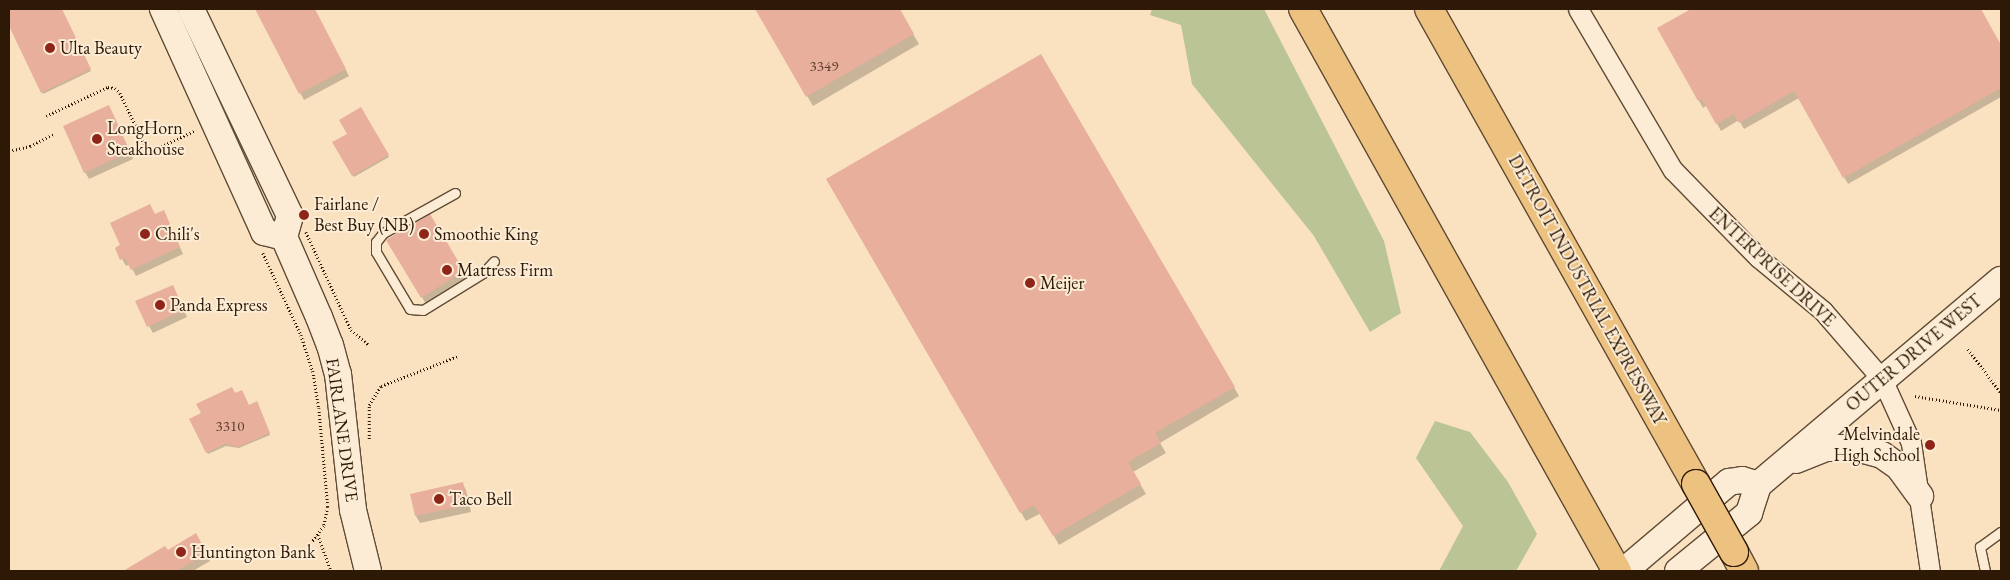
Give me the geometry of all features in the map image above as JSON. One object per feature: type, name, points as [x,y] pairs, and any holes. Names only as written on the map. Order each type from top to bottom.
[{"type":"highway","points":[[1303,9],[1616,566]]},
{"type":"highway","name":"DETROIT INDUSTRIAL EXPRESSWAY","points":[[1428,9],[1739,562]]},
{"type":"street","points":[[163,9],[264,232],[284,237],[290,216],[191,9]]},
{"type":"street","name":"ENTERPRISE DRIVE","points":[[1578,9],[1673,170],[1759,258],[1824,311],[1882,380],[1911,443],[1930,571]]},
{"type":"street","name":"FAIRLANE DRIVE","points":[[284,237],[320,317],[338,374],[352,501],[360,546],[368,571]]},
{"type":"street","name":"OUTER DRIVE WEST","points":[[1763,481],[2001,280]]},
{"type":"street","points":[[1678,571],[1749,513],[1763,481],[1791,462],[1825,448],[1856,448],[1882,455],[1899,467],[1920,496]]},
{"type":"street","points":[[1616,566],[1729,482],[1742,480],[1763,481]]},
{"type":"lane","points":[[455,193],[383,233],[376,242],[376,252],[410,309],[423,310],[483,273],[494,261]]},
{"type":"lane","points":[[1985,571],[1980,547],[2001,532]]},
{"type":"path","points":[[46,116],[108,87],[115,88],[120,93],[144,143],[150,148],[158,148],[204,126]]},
{"type":"path","points":[[9,151],[30,146],[54,134]]},
{"type":"path","points":[[260,248],[301,335],[313,372],[319,408],[328,507],[324,526],[311,543]]},
{"type":"path","points":[[1968,349],[2001,392]]},
{"type":"path","points":[[369,440],[369,405],[381,386],[458,356]]},
{"type":"path","points":[[1915,396],[2001,410]]},
{"type":"path","points":[[318,535],[331,571]]},
{"type":"green space","points":[[1152,9],[1264,9],[1384,241],[1401,313],[1370,332],[1314,236],[1192,84],[1181,25],[1150,15]]},
{"type":"green space","points":[[1435,421],[1470,432],[1508,482],[1537,534],[1516,571],[1439,571],[1463,526],[1416,458]]},
{"type":"building","name":"Ulta Beauty","points":[[9,9],[62,9],[91,69],[41,93],[9,26]]},
{"type":"building","points":[[255,9],[315,9],[346,69],[299,94]]},
{"type":"building","points":[[755,9],[900,9],[914,34],[806,97]]},
{"type":"building","points":[[1691,9],[1981,9],[2001,45],[2001,88],[1843,178],[1794,91],[1739,123],[1734,114],[1716,124],[1702,99],[1698,101],[1657,28]]},
{"type":"building","name":"Meijer","points":[[1041,54],[1235,387],[1155,433],[1161,443],[1128,462],[1141,484],[1053,536],[1034,505],[1020,513],[826,179]]},
{"type":"building","name":"LongHorn Steakhouse","points":[[109,105],[130,152],[84,173],[63,126]]},
{"type":"building","points":[[361,107],[389,155],[352,176],[332,142],[347,134],[339,120]]},
{"type":"building","name":"Chili's","points":[[150,204],[155,214],[164,210],[180,247],[131,270],[125,258],[120,260],[115,248],[120,245],[110,223]]},
{"type":"building","points":[[430,214],[464,271],[421,298],[386,240]]},
{"type":"building","name":"Panda Express","points":[[173,285],[184,310],[147,327],[135,301]]},
{"type":"building","points":[[232,387],[235,393],[242,390],[249,405],[257,401],[270,433],[238,447],[225,444],[206,453],[189,419],[201,413],[196,404]]},
{"type":"building","name":"Taco Bell","points":[[463,482],[468,505],[415,516],[410,494]]},
{"type":"building","name":"Huntington Bank","points":[[196,533],[207,553],[177,571],[123,571],[165,546],[168,550]]},
{"type":"place","name":"Ulta Beauty","points":[[50,48]]},
{"type":"place","name":"LongHorn Steakhouse","points":[[97,139]]},
{"type":"place","name":"Fairlane / Best Buy (NB)","points":[[304,215]]},
{"type":"place","name":"Chili's","points":[[145,234]]},
{"type":"place","name":"Smoothie King","points":[[424,234]]},
{"type":"place","name":"Mattress Firm","points":[[447,270]]},
{"type":"place","name":"Meijer","points":[[1030,283]]},
{"type":"place","name":"Panda Express","points":[[160,305]]},
{"type":"place","name":"Melvindale High School","points":[[1930,445]]},
{"type":"place","name":"Taco Bell","points":[[439,499]]},
{"type":"place","name":"Huntington Bank","points":[[181,552]]}]
